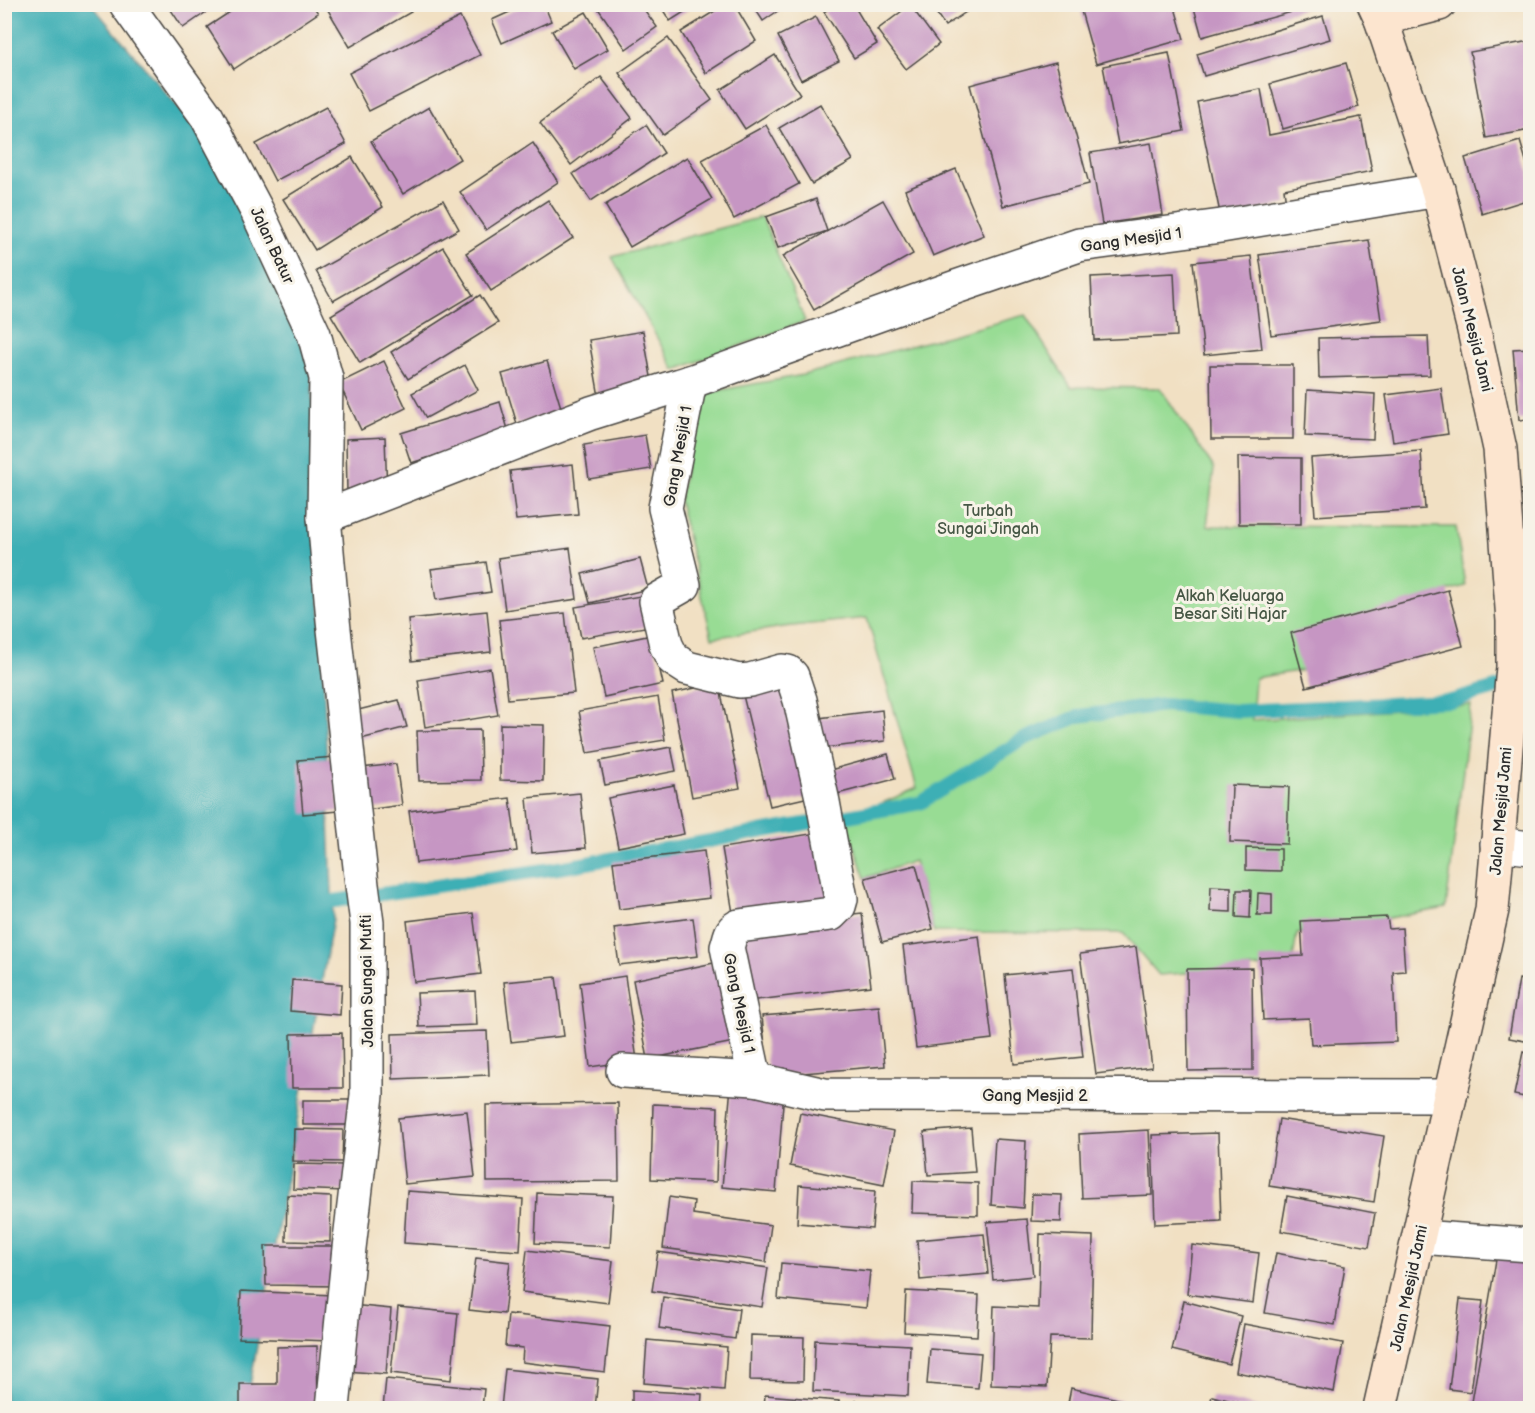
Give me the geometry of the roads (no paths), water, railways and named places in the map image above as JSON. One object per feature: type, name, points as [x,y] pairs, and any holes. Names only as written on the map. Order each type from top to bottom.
[{"type":"main road","points":[[1378,12],[1439,4]]},
{"type":"main road","name":"Jalan Mesjid Jami","points":[[1378,12],[1438,190],[1473,326],[1500,449],[1513,621],[1512,681],[1492,910],[1380,1408]]},
{"type":"street","name":"Jalan Batur","points":[[126,4],[207,117],[257,211],[314,334],[326,378],[324,517]]},
{"type":"street","name":"Gang Mesjid 1","points":[[755,1079],[728,947],[731,934],[734,928],[739,926],[831,914],[840,906],[841,899],[825,813],[800,700],[792,676],[782,671],[739,681],[687,668],[673,659],[666,645],[656,601],[684,585],[665,507],[690,382],[956,286],[1079,245],[1221,226],[1438,190]]},
{"type":"street","points":[[324,517],[591,413],[690,382]]},
{"type":"street","name":"Jalan Sungai Mufti","points":[[324,517],[333,620],[367,923],[367,1095],[333,1408]]},
{"type":"street","points":[[1497,844],[1530,848]]},
{"type":"street","name":"Gang Mesjid 2","points":[[623,1071],[755,1079],[825,1095],[1450,1096]]},
{"type":"street","points":[[1419,1237],[1530,1245]]},
{"type":"water","points":[[5,5],[92,5],[214,150],[311,365],[333,919],[246,1408],[5,1408]]},
{"type":"waterway","points":[[314,904],[565,867],[920,803],[1024,739],[1079,716],[1164,705],[1238,711],[1451,701],[1530,678]]},
{"type":"park label","name":"Turbah Sungai Jingah","points":[[988,519]]},
{"type":"park label","name":"Alkah Keluarga Besar Siti Hajar","points":[[1230,604]]}]
